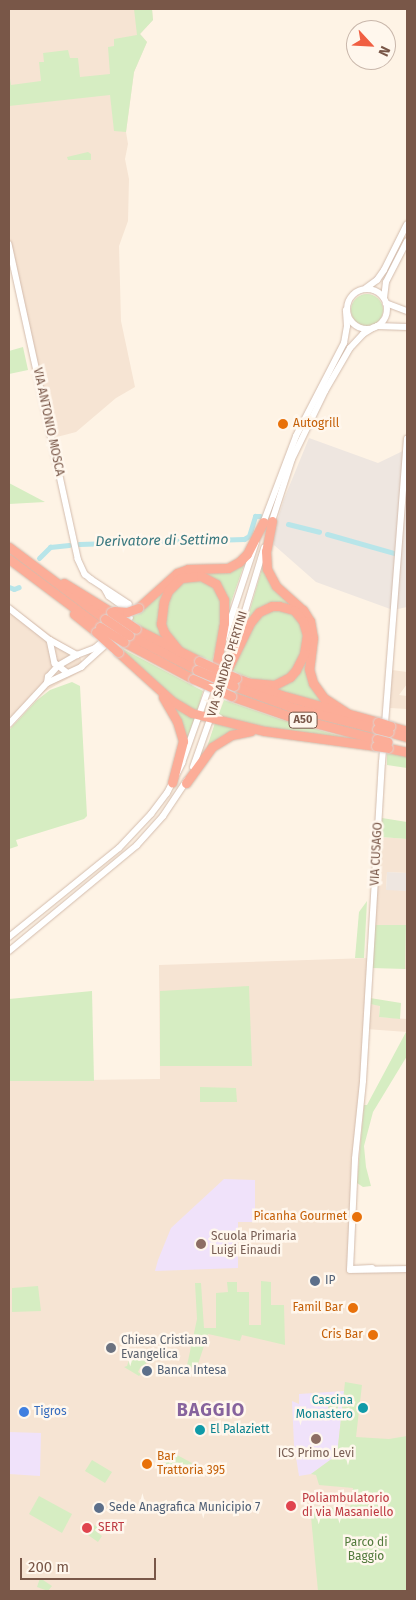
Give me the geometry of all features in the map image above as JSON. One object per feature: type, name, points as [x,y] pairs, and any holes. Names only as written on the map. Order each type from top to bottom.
[{"type":"highway","points":[[105,620],[138,608],[177,573],[188,569],[228,568],[239,562],[268,521]]},
{"type":"highway","points":[[268,521],[267,569],[276,586],[303,610],[310,621],[313,638],[310,669],[313,684],[324,698],[347,712],[378,726]]},
{"type":"highway","name":"A50","points":[[9,547],[105,620]]},
{"type":"highway","points":[[17,553],[98,604],[118,652],[179,707],[211,720],[264,731],[376,743]]},
{"type":"highway","name":"A50","points":[[9,559],[41,584],[196,670],[231,696],[376,743],[407,747]]},
{"type":"highway","points":[[217,661],[225,616],[224,600],[216,584],[201,576],[181,578],[168,591],[164,601],[161,624],[164,632],[196,670],[235,682],[267,685],[282,682],[290,677],[300,663],[307,644],[303,620],[294,610],[280,606],[272,606],[259,612],[250,623],[228,668]]},
{"type":"highway","points":[[105,620],[130,635],[180,652]]},
{"type":"highway","name":"A50","points":[[235,682],[291,707],[390,729],[407,737]]},
{"type":"highway","points":[[249,682],[281,695],[347,712]]},
{"type":"highway","points":[[154,685],[173,713],[182,736],[182,753],[172,783]]},
{"type":"highway","points":[[390,729],[407,731]]},
{"type":"highway","points":[[186,782],[212,747],[224,738],[240,732],[264,731]]},
{"type":"highway","points":[[388,745],[407,752]]},
{"type":"main road","points":[[407,224],[377,280],[366,288],[356,291],[351,296],[346,310],[348,318],[355,325],[365,329],[376,327],[385,316],[386,282],[407,241]]},
{"type":"main road","points":[[366,288],[376,290],[385,300]]},
{"type":"main road","name":"VIA SANDRO PERTINI","points":[[9,951],[137,845],[163,816],[186,782],[196,762],[228,668],[268,521],[296,436],[344,343],[347,326],[346,310]]},
{"type":"main road","name":"VIA SANDRO PERTINI","points":[[9,938],[131,837],[152,814],[172,783],[188,750],[217,661],[292,459],[325,391],[350,348],[363,334],[376,327]]},
{"type":"street","name":"VIA ANTONIO MOSCA","points":[[9,244],[78,559],[85,574],[105,589],[109,596],[123,606],[126,611],[126,616],[95,648],[77,655]]},
{"type":"street","points":[[385,300],[407,311]]},
{"type":"street","points":[[376,327],[406,327]]},
{"type":"street","name":"VIA CUSAGO","points":[[407,439],[382,763],[363,1081],[355,1159],[350,1270],[407,1269]]},
{"type":"street","points":[[400,542],[407,541]]},
{"type":"street","name":"VIA ANTONIO MOSCA","points":[[81,667],[109,643],[130,618],[129,604],[111,590],[105,589]]},
{"type":"street","points":[[9,608],[50,640],[77,655],[81,667],[47,683],[9,724]]},
{"type":"street","points":[[50,640],[58,666],[68,673]]},
{"type":"street","points":[[47,683],[48,677],[58,666],[77,655]]},
{"type":"shaded area","points":[[9,9],[152,9],[153,20],[140,34],[147,42],[134,72],[126,132],[128,144],[125,159],[129,179],[128,221],[119,246],[121,321],[135,387],[116,398],[76,432],[53,438],[9,242]]},
{"type":"shaded area","points":[[309,438],[378,463],[407,449],[407,607],[393,610],[316,582],[274,545],[272,537],[284,499]]},
{"type":"shaded area","points":[[9,604],[53,637],[78,652],[85,669],[44,692],[9,725]]},
{"type":"shaded area","points":[[392,670],[407,672],[407,684],[399,695],[407,696],[407,709],[390,708]]},
{"type":"shaded area","points":[[381,837],[407,839],[407,873],[387,872],[386,889],[407,891],[407,969],[405,969],[406,925],[375,925]]},
{"type":"shaded area","points":[[387,872],[407,873],[407,891],[386,890]]},
{"type":"shaded area","points":[[369,958],[348,1267],[407,1269],[407,1591],[9,1591],[9,1081],[160,1079],[159,965]]},
{"type":"shaded area","points":[[368,1004],[380,1005],[379,1017],[407,1019],[407,1032],[366,1029]]},
{"type":"shaded area","points":[[224,1179],[255,1180],[255,1222],[238,1222],[238,1268],[155,1271],[171,1228]]},
{"type":"shaded area","name":"ICS Primo Levi","points":[[344,1391],[337,1455],[311,1474],[299,1476],[294,1445],[292,1401],[299,1404],[299,1394]]},
{"type":"shaded area","points":[[9,1432],[41,1433],[40,1476],[9,1474]]},
{"type":"green space","points":[[134,9],[152,9],[153,20],[140,34],[147,42],[134,72],[126,132],[114,131],[110,95],[9,106],[9,73],[11,85],[41,81],[39,62],[44,62],[43,53],[68,50],[70,58],[78,58],[80,77],[110,74],[108,47],[114,46],[114,39],[137,35]]},
{"type":"green space","points":[[88,152],[91,154],[91,160],[68,160],[67,157]]},
{"type":"green space","points":[[367,294],[379,298],[383,310],[379,322],[367,326],[355,322],[351,310],[355,298]]},
{"type":"green space","points":[[23,347],[28,370],[9,374],[9,351]]},
{"type":"green space","points":[[9,483],[45,502],[9,504]]},
{"type":"green space","points":[[245,562],[228,611],[225,594],[217,582],[208,575],[188,573],[172,583],[163,596],[159,619],[161,632],[166,641],[131,621],[133,613],[144,609],[181,574],[190,571],[227,571]]},
{"type":"green space","points":[[264,562],[271,582],[298,608],[309,622],[311,636],[308,677],[321,698],[320,703],[270,688],[289,681],[298,673],[306,659],[310,636],[302,615],[295,608],[284,604],[265,605],[257,609],[247,620]]},
{"type":"green space","points":[[183,580],[207,580],[220,594],[223,618],[212,662],[180,648],[170,637],[164,622],[168,598]]},
{"type":"green space","points":[[287,609],[302,622],[304,646],[292,672],[277,681],[258,681],[232,671],[253,623],[265,610]]},
{"type":"green space","points":[[121,648],[203,691],[197,712],[184,706]]},
{"type":"green space","points":[[72,682],[80,686],[87,816],[84,819],[16,840],[18,846],[9,849],[9,730],[36,701],[50,690]]},
{"type":"green space","points":[[224,700],[279,719],[344,737],[343,740],[217,719]]},
{"type":"green space","points":[[172,706],[195,717],[186,742]]},
{"type":"green space","points":[[215,723],[240,729],[206,750]]},
{"type":"green space","points":[[387,752],[407,756],[407,768],[387,765]]},
{"type":"green space","points":[[382,818],[407,822],[407,839],[381,837]]},
{"type":"green space","points":[[367,901],[364,958],[355,958],[359,912]]},
{"type":"green space","points":[[375,925],[406,925],[405,969],[372,968]]},
{"type":"green space","points":[[249,986],[252,1066],[160,1066],[160,991]]},
{"type":"green space","points":[[92,991],[94,1081],[10,1081],[9,999]]},
{"type":"green space","points":[[370,998],[401,1003],[400,1019],[379,1017],[380,1006],[370,1004]]},
{"type":"green space","points":[[406,1032],[407,1056],[373,1112],[364,1146],[366,1167],[371,1186],[363,1187],[357,1183],[364,1105],[367,1105]]},
{"type":"green space","points":[[200,1087],[236,1088],[237,1102],[200,1102]]},
{"type":"green space","points":[[261,1281],[271,1282],[271,1305],[284,1305],[285,1345],[242,1335],[240,1341],[208,1334],[198,1364],[186,1370],[197,1319],[195,1283],[201,1283],[204,1328],[216,1328],[216,1293],[228,1292],[227,1282],[237,1282],[237,1292],[249,1292],[249,1325],[261,1325]]},
{"type":"green space","points":[[38,1286],[41,1311],[12,1312],[12,1288]]},
{"type":"green space","points":[[127,1355],[145,1357],[147,1362],[144,1366],[141,1366],[138,1372],[141,1374],[139,1376],[124,1367],[127,1366],[129,1360]]},
{"type":"green space","name":"Parco di Baggio","points":[[345,1382],[362,1385],[356,1437],[389,1439],[407,1436],[407,1591],[318,1591],[310,1506],[350,1509],[353,1488],[319,1485],[316,1475],[311,1474],[337,1455]]},
{"type":"green space","points":[[329,1396],[338,1396],[338,1411],[328,1410]]},
{"type":"green space","points":[[177,1455],[192,1463],[182,1477],[159,1465]]},
{"type":"green space","points":[[92,1460],[112,1472],[105,1483],[85,1471]]},
{"type":"green space","points":[[39,1496],[72,1514],[62,1533],[29,1514]]},
{"type":"green space","points":[[94,1525],[99,1528],[97,1532],[102,1536],[98,1542],[88,1535]]},
{"type":"green space","points":[[40,1578],[52,1586],[48,1591],[37,1587]]},
{"type":"waterway","name":"Derivatore di Settimo","points":[[79,544],[244,539],[249,536],[255,516],[260,516]]},
{"type":"waterway","name":"Derivatore di Settimo","points":[[288,524],[319,532]]},
{"type":"waterway","name":"Derivatore di Settimo","points":[[327,534],[394,553]]},
{"type":"waterway","name":"Derivatore di Settimo","points":[[39,558],[50,547],[69,545]]},
{"type":"waterway","name":"Derivatore di Settimo","points":[[9,587],[14,589],[19,587]]},
{"type":"place","name":"Autogrill","points":[[283,424]]},
{"type":"place","name":"Picanha Gourmet","points":[[357,1217]]},
{"type":"place","name":"Scuola Primaria Luigi Einaudi","points":[[201,1244]]},
{"type":"place","name":"IP","points":[[315,1281]]},
{"type":"place","name":"Famil Bar","points":[[353,1308]]},
{"type":"place","name":"Cris Bar","points":[[373,1335]]},
{"type":"place","name":"Chiesa Cristiana Evangelica","points":[[111,1348]]},
{"type":"place","name":"Banca Intesa","points":[[147,1371]]},
{"type":"place","name":"Cascina Monastero","points":[[363,1408]]},
{"type":"place","name":"Tigros","points":[[24,1412]]},
{"type":"place","name":"El Palaziett","points":[[200,1430]]},
{"type":"place","name":"ICS Primo Levi","points":[[316,1439]]},
{"type":"place","name":"Bar Trattoria 395","points":[[147,1464]]},
{"type":"place","name":"Poliambulatorio di via Masaniello","points":[[291,1506]]},
{"type":"place","name":"Sede Anagrafica Municipio 7","points":[[99,1508]]},
{"type":"place","name":"SERT","points":[[87,1528]]},
{"type":"district","name":"BAGGIO","points":[[211,1410]]}]
